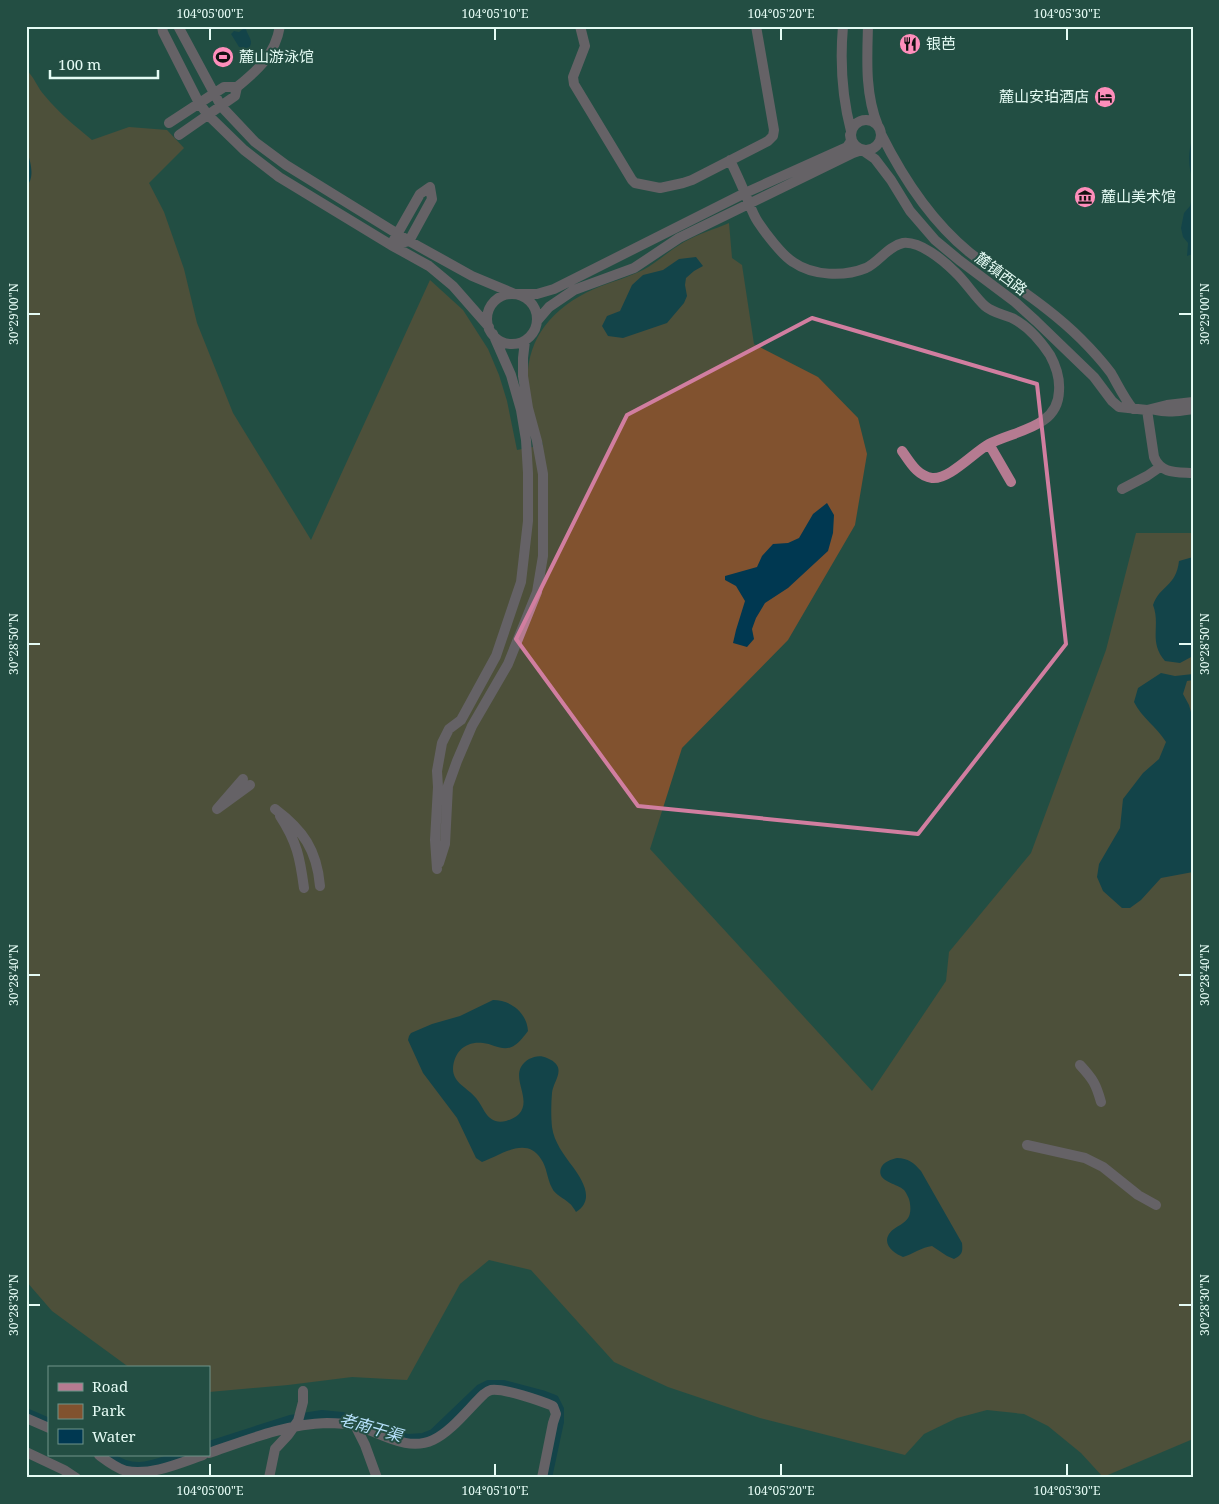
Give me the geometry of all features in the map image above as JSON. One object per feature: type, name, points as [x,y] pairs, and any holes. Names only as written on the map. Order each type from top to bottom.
[{"type":"street","points":[[162,26],[163,32],[199,103],[208,115],[244,150],[279,177],[429,266],[453,286],[499,340],[516,344],[525,341],[531,336],[537,321],[536,312],[532,303],[524,297],[472,276],[409,241],[286,165],[255,142],[221,106],[178,26]]},
{"type":"street","points":[[179,135],[235,96],[237,87],[264,64],[272,50],[280,26]]},
{"type":"street","points":[[580,26],[585,46],[573,77],[574,84],[635,183],[660,188],[692,180],[768,141],[773,136],[774,130],[756,26]]},
{"type":"street","points":[[843,26],[842,77],[846,114],[854,145],[862,150]]},
{"type":"street","points":[[868,26],[867,72],[871,107],[879,130],[907,181],[946,230],[968,250],[1057,318],[1080,338],[1109,371],[1133,409]]},
{"type":"street","points":[[169,123],[224,87],[237,87]]},
{"type":"street","points":[[525,341],[523,376],[524,409],[528,473],[528,521],[521,582],[496,656],[461,720],[449,729],[442,743],[437,771],[437,869],[445,844],[448,786],[472,726],[508,664],[537,592],[543,556],[543,474],[537,440],[524,409],[511,375],[491,330],[488,317],[490,307],[506,295],[537,294],[554,288],[572,286],[634,268],[679,238],[747,198],[847,147],[855,124],[863,120],[871,121],[879,130],[879,142],[876,146],[853,153],[747,198],[674,228],[572,286],[537,321]]},
{"type":"street","name":"麓镇西路","points":[[862,150],[875,159],[891,180],[910,211],[935,240],[1015,302],[1036,321],[1094,377],[1112,401],[1119,406],[1150,410]]},
{"type":"street","points":[[730,160],[758,222],[771,240],[792,262],[809,271],[830,274],[847,273],[866,268],[895,246],[904,243],[924,247],[955,272],[984,305],[992,311],[1021,323],[1033,333],[1050,356],[1058,374],[1060,385],[1059,401],[1052,413],[1039,424],[988,444],[946,475],[934,478],[917,472],[902,451]]},
{"type":"street","points":[[430,187],[432,199],[409,241],[391,245],[420,194],[430,187]]},
{"type":"street","points":[[674,228],[679,238]]},
{"type":"street","points":[[1150,410],[1167,405],[1193,402]]},
{"type":"street","points":[[1150,410],[1164,412],[1193,409]]},
{"type":"street","points":[[1150,410],[1156,463],[1160,467],[1173,472],[1193,473]]},
{"type":"street","points":[[988,444],[1012,482]]},
{"type":"street","points":[[1122,489],[1160,467]]},
{"type":"street","points":[[304,888],[300,860],[294,840],[275,808],[305,836],[319,870],[320,886]]},
{"type":"street","points":[[1080,1065],[1096,1084],[1101,1102]]},
{"type":"street","points":[[1027,1145],[1084,1158],[1103,1167],[1138,1195],[1156,1205]]},
{"type":"street","points":[[210,1453],[295,1424],[327,1423],[355,1426],[408,1444],[421,1444],[433,1440],[444,1433],[484,1394],[490,1390],[498,1390],[553,1406],[556,1414],[542,1478]]},
{"type":"street","points":[[269,1478],[275,1449],[295,1424],[302,1408],[303,1391]]},
{"type":"street","points":[[26,1418],[48,1428]]},
{"type":"street","points":[[355,1426],[366,1445],[377,1478]]},
{"type":"street","points":[[26,1452],[64,1470],[76,1478]]},
{"type":"street","points":[[100,1456],[115,1466],[127,1471],[142,1472],[175,1465],[200,1456]]},
{"type":"highlighted area","points":[[812,318],[1037,384],[1066,644],[918,834],[638,806],[516,639],[627,415]]},
{"type":"green space","points":[[26,70],[42,93],[56,108],[92,140],[129,127],[167,130],[184,148],[149,183],[164,212],[184,269],[197,323],[233,413],[311,540],[430,280],[463,310],[488,349],[507,401],[517,450],[543,445],[530,403],[529,362],[541,332],[551,319],[577,298],[594,289],[643,270],[684,242],[729,223],[732,258],[742,265],[754,344],[818,377],[858,418],[867,454],[855,525],[788,640],[682,748],[650,849],[872,1091],[946,981],[949,952],[1031,853],[1106,650],[1136,533],[1193,533],[1193,1439],[1103,1477],[1081,1453],[1048,1426],[1024,1414],[987,1410],[957,1418],[924,1434],[905,1455],[760,1418],[668,1387],[614,1362],[531,1270],[489,1260],[460,1284],[407,1380],[352,1377],[210,1392],[210,1366],[127,1366],[52,1311],[26,1281]]},
{"type":"water","points":[[246,29],[251,41],[248,49],[239,47],[231,34],[234,31],[239,32]]},
{"type":"water","points":[[1193,140],[1193,180],[1189,160]]},
{"type":"water","points":[[26,148],[31,178],[26,187]]},
{"type":"water","points":[[1193,193],[1193,254],[1187,256],[1188,243],[1183,237],[1181,228],[1184,213],[1190,206]]},
{"type":"water","points":[[696,257],[703,266],[686,278],[687,296],[684,303],[667,323],[623,338],[608,336],[602,326],[607,316],[620,311],[632,285],[643,275],[663,270],[679,259]]},
{"type":"water","points":[[827,503],[834,515],[833,533],[828,551],[788,588],[765,603],[752,629],[754,639],[747,647],[733,643],[745,601],[736,586],[725,580],[725,576],[757,567],[762,556],[773,544],[788,543],[799,538],[813,514]]},
{"type":"water","points":[[1193,557],[1193,656],[1180,663],[1165,661],[1157,647],[1156,620],[1153,605],[1156,598],[1175,576],[1179,561]]},
{"type":"water","points":[[1161,673],[1175,676],[1193,674],[1193,680],[1187,681],[1183,694],[1193,719],[1193,872],[1161,878],[1141,900],[1130,908],[1122,908],[1103,891],[1097,877],[1099,864],[1120,828],[1123,799],[1143,773],[1159,759],[1166,742],[1134,702],[1138,688]]},
{"type":"water","points":[[493,1000],[506,1002],[517,1009],[525,1019],[528,1031],[519,1042],[507,1048],[483,1043],[466,1046],[456,1057],[453,1069],[455,1078],[473,1094],[487,1115],[500,1122],[515,1117],[523,1107],[524,1100],[519,1079],[522,1065],[529,1059],[540,1056],[554,1062],[559,1070],[552,1093],[553,1133],[563,1153],[580,1178],[586,1196],[582,1207],[576,1212],[570,1204],[553,1190],[543,1162],[535,1152],[528,1148],[513,1149],[482,1162],[476,1158],[457,1118],[423,1073],[408,1040],[411,1033],[432,1024],[460,1016]]},
{"type":"water","points":[[897,1158],[910,1162],[921,1171],[962,1243],[961,1253],[957,1258],[954,1259],[947,1256],[932,1246],[903,1257],[896,1254],[888,1245],[887,1238],[889,1234],[907,1220],[910,1211],[909,1201],[904,1190],[888,1182],[880,1173],[884,1164]]},
{"type":"waterway","name":"老南干渠","points":[[210,1445],[290,1419],[322,1414],[342,1416],[367,1422],[408,1438],[423,1437],[433,1433],[480,1388],[488,1384],[504,1384],[555,1399],[560,1409],[560,1422],[548,1478]]},
{"type":"waterway","name":"老南干渠","points":[[26,1412],[48,1422]]},
{"type":"waterway","name":"老南干渠","points":[[110,1456],[118,1461],[135,1466],[143,1466],[177,1456]]},
{"type":"place","name":"银芭","points":[[910,44]]},
{"type":"place","name":"麓山游泳馆","points":[[223,57]]},
{"type":"place","name":"麓山安珀酒店","points":[[1105,97]]},
{"type":"place","name":"麓山美术馆","points":[[1085,197]]}]
